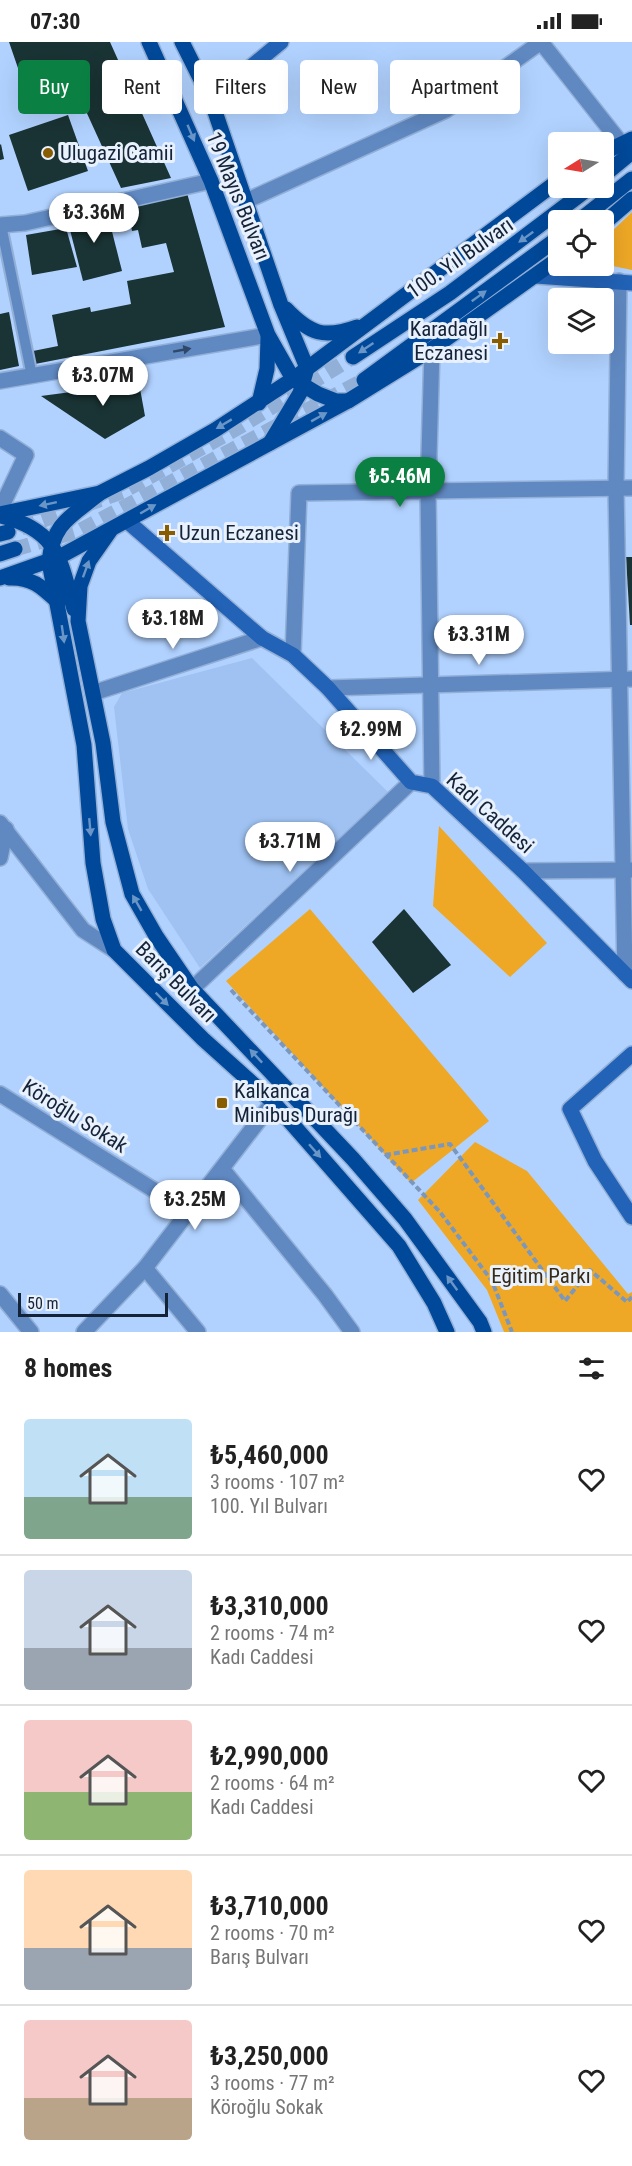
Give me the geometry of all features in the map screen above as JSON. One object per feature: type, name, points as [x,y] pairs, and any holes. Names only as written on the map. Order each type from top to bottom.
[{"type":"main road","name":"19 Mayıs Bulvarı","points":[[149,42],[211,181],[268,335]]},
{"type":"main road","name":"19 Mayıs Bulvarı","points":[[182,42],[194,65]]},
{"type":"main road","name":"19 Mayıs Bulvarı","points":[[217,114],[248,200],[281,305],[307,368]]},
{"type":"main road","points":[[614,162],[628,144]]},
{"type":"main road","points":[[592,210],[632,178]]},
{"type":"main road","points":[[268,445],[307,368],[548,188]]},
{"type":"main road","name":"100. Yıl Bulvarı","points":[[353,357],[450,293],[576,198]]},
{"type":"main road","points":[[614,215],[632,199]]},
{"type":"main road","name":"100. Yıl Bulvarı","points":[[364,380],[548,245]]},
{"type":"main road","points":[[2,578],[53,554],[111,531],[348,401],[432,349],[548,267]]},
{"type":"main road","points":[[281,305],[300,323],[320,334],[342,332],[370,322]]},
{"type":"main road","points":[[268,335],[298,382],[336,400],[348,401]]},
{"type":"main road","points":[[259,403],[269,356],[268,335]]},
{"type":"main road","points":[[53,554],[57,529],[100,493],[150,468],[298,382]]},
{"type":"main road","points":[[0,513],[100,493]]},
{"type":"main road","points":[[0,513],[23,521],[53,554],[78,621]]},
{"type":"main road","name":"Barış Bulvarı","points":[[111,531],[89,561],[80,586],[78,621],[93,693],[113,822],[132,894],[156,936],[192,989],[353,1159],[405,1219],[480,1322],[484,1332]]},
{"type":"main road","name":"Barış Bulvarı","points":[[53,554],[69,680],[84,745],[93,863],[103,920],[114,950],[203,1039],[273,1102],[399,1246],[434,1304],[447,1332]]},
{"type":"main road","points":[[2,578],[25,577],[58,602]]},
{"type":"street","points":[[260,60],[281,42]]},
{"type":"street","points":[[248,200],[446,110],[541,42],[628,144]]},
{"type":"street","points":[[0,225],[25,223],[211,181]]},
{"type":"street","points":[[536,276],[625,282],[616,488],[626,679],[629,977]]},
{"type":"street","points":[[0,381],[268,335]]},
{"type":"street","points":[[432,349],[428,491],[432,786]]},
{"type":"street","points":[[0,438],[26,455],[0,513]]},
{"type":"street","points":[[293,655],[299,493],[632,488]]},
{"type":"street","name":"Kadı Caddesi","points":[[127,521],[262,638],[293,655],[328,688],[411,782],[432,786],[523,871],[629,977]]},
{"type":"street","points":[[93,693],[262,638]]},
{"type":"street","points":[[328,688],[431,683],[626,679]]},
{"type":"street","points":[[192,989],[411,782]]},
{"type":"street","points":[[3,826],[84,930],[114,950]]},
{"type":"street","points":[[0,858],[3,826]]},
{"type":"street","points":[[523,871],[628,870]]},
{"type":"street","points":[[632,1054],[570,1109],[595,1161],[632,1217]]},
{"type":"street","name":"Köroğlu Sokak","points":[[0,1094],[189,1212]]},
{"type":"street","points":[[84,1332],[145,1268],[223,1170],[273,1102]]},
{"type":"street","points":[[223,1170],[325,1295],[352,1332]]},
{"type":"street","points":[[145,1268],[198,1332]]},
{"type":"street","points":[[0,1294],[31,1332]]},
{"type":"lane","points":[[0,225],[32,376]]},
{"type":"path","points":[[231,990],[440,1212],[492,1281],[512,1332]]},
{"type":"path","points":[[384,1155],[450,1144],[565,1301],[590,1270],[627,1302],[632,1297]]},
{"type":"shaded area","points":[[252,658],[388,792],[200,968],[148,889],[128,829],[114,707],[122,693]]},
{"type":"green space","points":[[632,212],[632,270],[614,266],[614,229]]},
{"type":"green space","points":[[439,826],[547,943],[510,977],[433,906]]},
{"type":"green space","points":[[310,909],[489,1121],[411,1183],[226,981]]},
{"type":"green space","name":"Eğitim Parkı","points":[[475,1142],[527,1171],[628,1294],[632,1292],[632,1332],[504,1332],[487,1290],[418,1200]]},
{"type":"building","points":[[9,42],[110,42],[118,60],[102,60],[102,114],[142,114],[171,178],[121,188],[87,114],[90,114],[90,60],[18,60],[18,68]]},
{"type":"building","name":"Ulugazi Camii","points":[[68,115],[88,171],[28,191],[9,135]]},
{"type":"building","points":[[0,145],[4,159],[0,160]]},
{"type":"building","points":[[187,193],[225,327],[35,364],[33,351],[58,346],[52,315],[90,307],[91,312],[131,304],[127,281],[174,272],[166,243],[142,248],[138,230],[132,231],[127,206]]},
{"type":"building","points":[[106,208],[122,271],[83,281],[67,218]]},
{"type":"building","points":[[66,228],[77,267],[32,275],[26,235]]},
{"type":"building","points":[[9,312],[19,366],[0,370],[0,314]]},
{"type":"building","points":[[139,383],[145,416],[105,439],[41,396]]},
{"type":"building","points":[[626,557],[632,557],[632,625],[630,625]]},
{"type":"building","points":[[404,909],[451,965],[413,993],[372,942]]},
{"type":"tunnel","points":[[21,528],[124,491],[241,426],[353,357]]},
{"type":"tunnel","points":[[15,549],[81,530],[364,380]]},
{"type":"place","name":"Ulugazi Camii","points":[[48,153]]},
{"type":"place","name":"Karadağlı Eczanesi","points":[[500,341]]},
{"type":"place","name":"Uzun Eczanesi","points":[[167,533]]},
{"type":"place","name":"Kalkanca Minibus Durağı","points":[[222,1103]]}]
